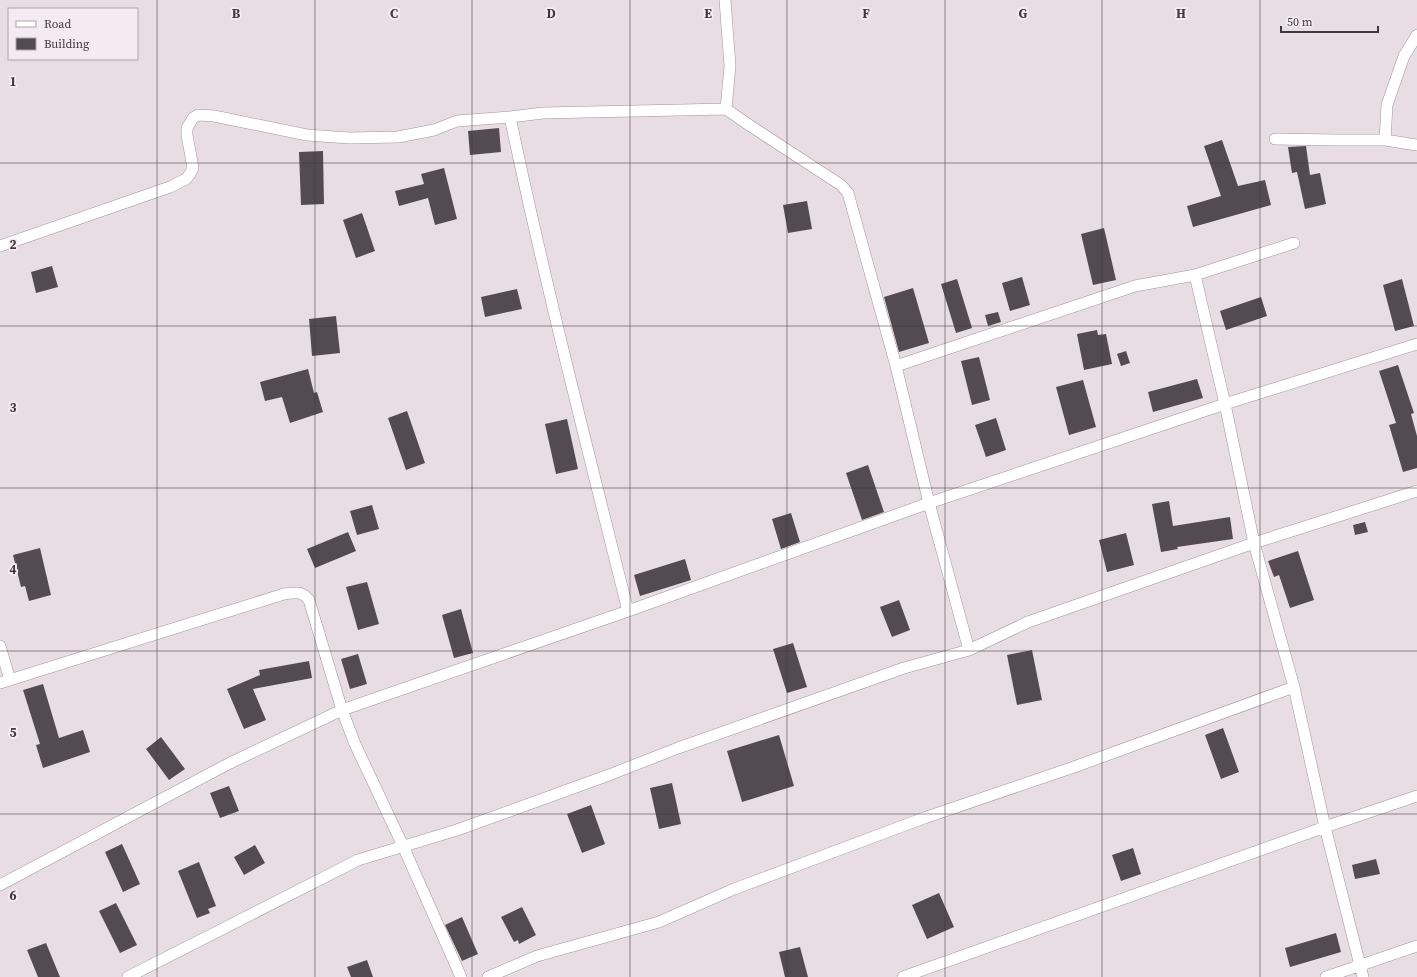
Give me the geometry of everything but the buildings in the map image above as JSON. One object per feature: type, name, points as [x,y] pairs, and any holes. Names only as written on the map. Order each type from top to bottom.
[{"type":"street","points":[[725,0],[730,66],[726,109]]},
{"type":"street","points":[[1385,140],[1387,104],[1404,56],[1417,35]]},
{"type":"street","points":[[0,246],[170,187],[186,179],[193,168],[187,128],[192,118],[198,115],[214,116],[307,134],[350,138],[398,137],[434,130],[457,121],[543,113],[726,109],[841,185],[848,193],[896,366],[929,503],[969,650]]},
{"type":"street","points":[[510,117],[589,457],[628,611]]},
{"type":"street","points":[[1276,139],[1385,140],[1417,145]]},
{"type":"street","points":[[896,366],[1135,286],[1195,275],[1294,243]]},
{"type":"street","points":[[1195,275],[1225,404],[1254,543],[1294,687],[1325,827],[1362,971]]},
{"type":"street","points":[[0,885],[230,763],[342,710],[628,611],[929,503],[1225,404],[1417,344]]},
{"type":"street","points":[[128,977],[358,860],[457,830],[609,775],[678,748],[897,670],[969,650],[1028,622],[1254,543],[1417,491]]},
{"type":"street","points":[[0,646],[5,681],[284,594],[298,592],[305,595],[310,600],[342,710],[355,744],[403,846],[461,977]]},
{"type":"street","points":[[488,977],[537,956],[658,922],[734,889],[924,818],[1074,767],[1294,687]]},
{"type":"street","points":[[903,977],[1325,827],[1417,796]]},
{"type":"street","points":[[1326,977],[1362,971],[1417,946]]}]
